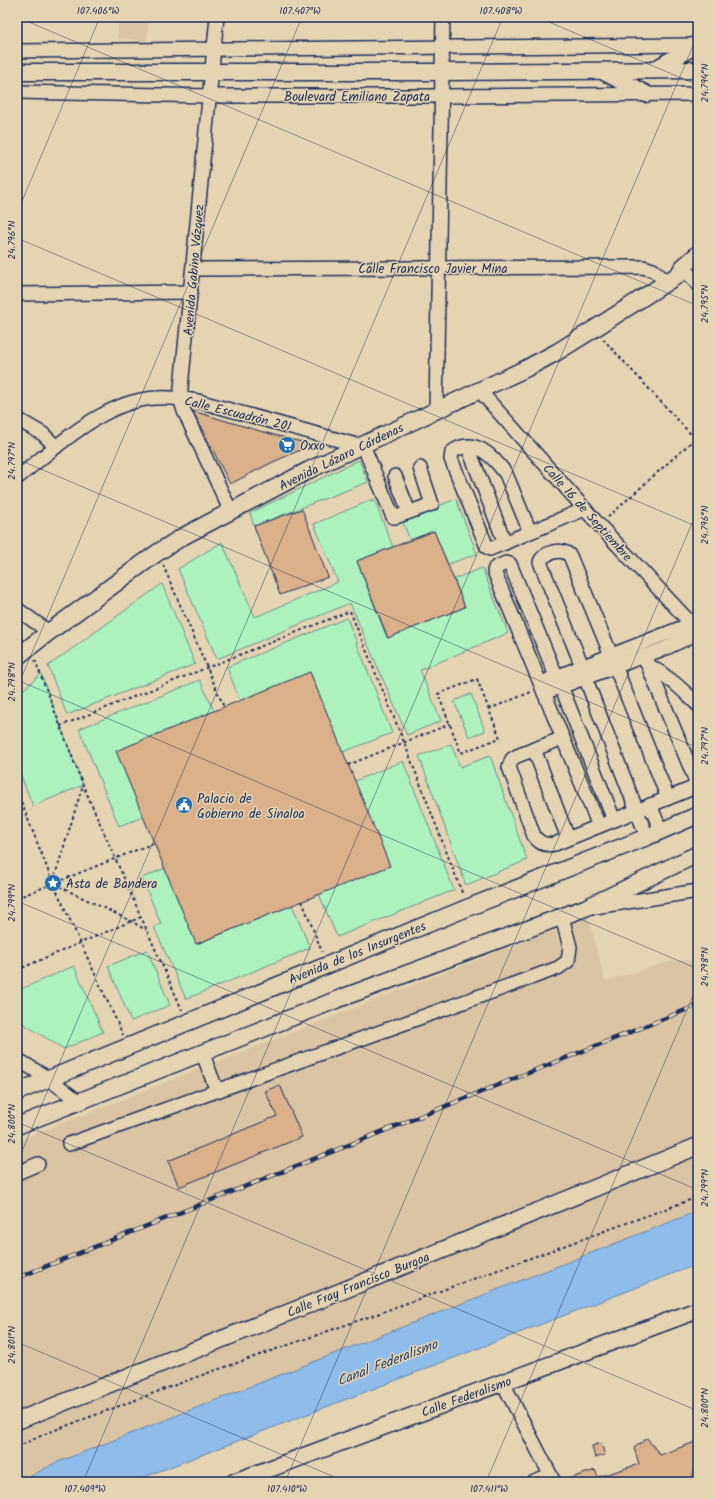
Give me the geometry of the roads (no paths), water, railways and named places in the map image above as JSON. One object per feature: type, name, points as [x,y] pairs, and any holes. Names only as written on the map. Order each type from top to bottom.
[{"type":"main road","points":[[654,71],[697,45]]},
{"type":"main road","name":"Boulevard Emiliano Zapata","points":[[17,72],[442,72],[698,70]]},
{"type":"main road","points":[[603,71],[646,94]]},
{"type":"main road","name":"Avenida Lázaro Cárdenas","points":[[17,658],[49,632],[157,553],[182,538],[309,470],[436,410],[480,391],[551,355],[683,272],[698,254]]},
{"type":"main road","name":"Avenida de los Insurgentes","points":[[17,1092],[698,815]]},
{"type":"main road","points":[[17,1126],[341,998],[585,908],[698,854]]},
{"type":"main road","name":"Calle Fray Francisco Burgoa","points":[[17,1421],[698,1146]]},
{"type":"main road","name":"Calle Federalismo","points":[[234,1482],[698,1310]]},
{"type":"street","name":"Avenida Gabino Vázquez","points":[[217,17],[180,398],[184,411],[231,512]]},
{"type":"street","points":[[436,410],[443,17]]},
{"type":"street","points":[[17,51],[697,45]]},
{"type":"street","name":"Boulevard Emiliano Zapata","points":[[17,92],[210,96],[698,94]]},
{"type":"street","name":"Calle Francisco Javier Mina","points":[[193,269],[643,267],[653,270],[683,272],[698,285]]},
{"type":"street","points":[[17,294],[191,292]]},
{"type":"street","name":"Calle 16 de Septiembre","points":[[480,391],[599,525],[696,629]]},
{"type":"street","name":"Calle Escuadrón 201","points":[[17,478],[91,422],[129,402],[155,398],[180,398],[198,401],[362,446]]},
{"type":"street","points":[[17,418],[43,434],[56,447]]},
{"type":"street","points":[[362,446],[392,516],[396,517],[432,504],[420,468]]},
{"type":"street","points":[[530,532],[506,474],[484,450],[468,446],[452,452],[451,459],[487,547],[490,549],[585,509]]},
{"type":"street","points":[[468,446],[505,543]]},
{"type":"street","points":[[395,476],[409,512]]},
{"type":"street","points":[[654,834],[637,811],[540,562],[545,555],[563,550],[570,556],[668,798]]},
{"type":"street","points":[[599,826],[494,570],[506,563],[510,564],[559,681],[614,820]]},
{"type":"street","points":[[17,609],[49,632]]},
{"type":"street","points":[[613,661],[646,660],[696,629]]},
{"type":"street","points":[[542,688],[696,629]]},
{"type":"street","points":[[646,660],[663,673],[696,706]]},
{"type":"street","points":[[563,738],[512,759],[509,767],[534,836],[540,843],[550,845],[693,788],[696,783],[646,660]]},
{"type":"street","points":[[534,749],[568,838]]},
{"type":"street","points":[[650,806],[654,834]]},
{"type":"street","points":[[585,908],[698,891]]},
{"type":"street","points":[[70,1144],[558,968],[568,961],[570,947],[562,916]]},
{"type":"street","points":[[202,1052],[217,1091]]},
{"type":"street","points":[[17,1059],[49,1079],[78,1101]]},
{"type":"street","points":[[17,1173],[38,1164]]},
{"type":"street","points":[[503,1383],[552,1479],[534,1482]]},
{"type":"water","name":"Canal Federalismo","points":[[698,1211],[698,1264],[131,1482],[20,1482],[53,1464]]},
{"type":"railway","points":[[17,1278],[698,1005]]},
{"type":"place","name":"Oxxo","points":[[287,445]]},
{"type":"place","name":"Palacio de Gobierno de Sinaloa","points":[[184,805]]},
{"type":"place","name":"Asta de Bandera","points":[[53,883]]}]
